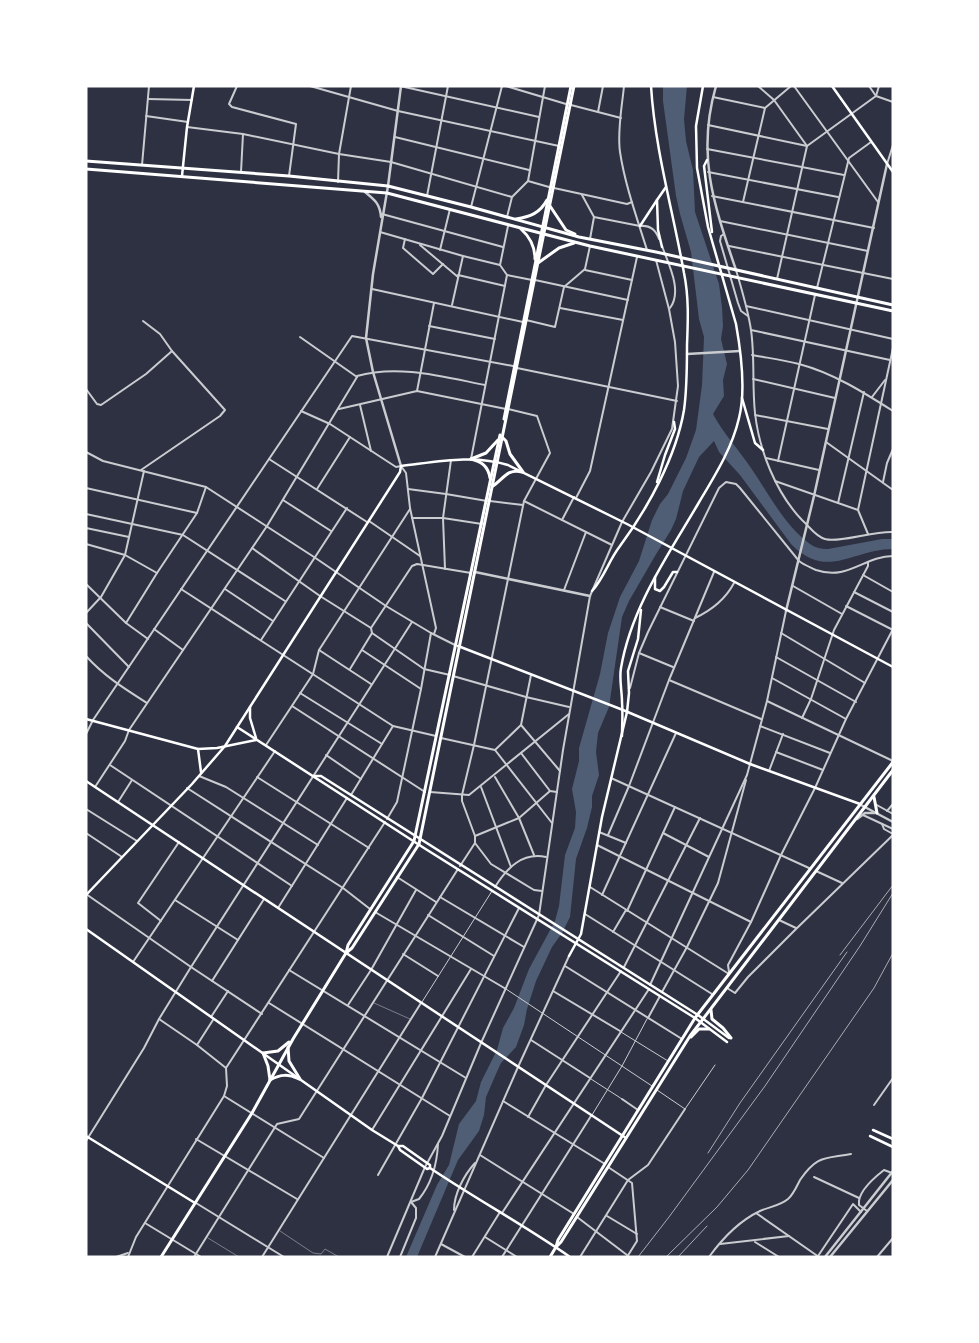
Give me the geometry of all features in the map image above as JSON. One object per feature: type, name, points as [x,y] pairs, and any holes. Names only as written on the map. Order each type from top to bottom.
[{"type":"main road","points":[[182,176],[187,127],[194,86]]},
{"type":"main road","points":[[544,228],[573,86]]},
{"type":"main road","points":[[592,591],[655,491],[674,445],[684,409],[687,354],[687,289],[666,187],[651,86]]},
{"type":"main road","points":[[622,736],[620,675],[626,648],[641,606],[655,576],[720,465],[734,434],[739,418],[742,397],[740,351],[734,311],[713,245],[697,168],[696,126],[703,86]]},
{"type":"main road","points":[[832,86],[893,172]]},
{"type":"main road","points":[[346,953],[352,948],[419,844],[438,737],[542,235],[550,205],[559,146],[569,105]]},
{"type":"main road","points":[[708,160],[704,166],[713,245]]},
{"type":"main road","points":[[86,161],[289,176],[388,186],[579,237],[647,250],[892,305]]},
{"type":"main road","points":[[86,169],[387,194],[575,243],[892,311]]},
{"type":"main road","points":[[640,226],[666,187]]},
{"type":"main road","points":[[514,220],[526,218],[542,210],[549,198]]},
{"type":"main road","points":[[657,200],[658,230],[662,247]]},
{"type":"main road","points":[[550,205],[566,230],[579,237]]},
{"type":"main road","points":[[519,227],[535,250],[536,265]]},
{"type":"main road","points":[[536,265],[559,248],[575,243]]},
{"type":"main road","points":[[742,397],[755,443],[763,450]]},
{"type":"main road","points":[[655,491],[665,455],[675,429],[674,422]]},
{"type":"main road","points":[[470,459],[486,452],[501,438]]},
{"type":"main road","points":[[501,438],[506,441],[510,454],[522,472]]},
{"type":"main road","points":[[470,459],[485,465],[491,481]]},
{"type":"main road","points":[[86,894],[225,746],[400,472],[401,466],[470,459],[496,461],[627,524],[893,667]]},
{"type":"main road","points":[[473,573],[482,524],[493,486],[496,461]]},
{"type":"main road","points":[[493,486],[513,470],[522,472]]},
{"type":"main road","points":[[655,576],[655,589],[660,591],[664,588],[673,572],[677,572]]},
{"type":"main road","points":[[570,956],[585,914],[597,845],[622,736],[629,693],[628,671],[638,639],[641,606]]},
{"type":"main road","points":[[458,646],[625,711],[750,764],[863,806]]},
{"type":"main road","points":[[250,705],[250,718],[256,740]]},
{"type":"main road","points":[[86,718],[198,749],[207,750],[256,740]]},
{"type":"main road","points":[[237,727],[347,798],[415,838],[420,839],[459,867]]},
{"type":"main road","points":[[198,749],[200,774]]},
{"type":"main road","points":[[550,1257],[556,1247],[562,1242],[604,1164],[683,1040],[696,1016],[863,806],[893,762]]},
{"type":"main road","points":[[576,1216],[688,1039],[856,820],[863,806],[893,770]]},
{"type":"main road","points":[[313,775],[321,776],[386,820]]},
{"type":"main road","points":[[86,781],[626,1138]]},
{"type":"main road","points":[[161,1257],[252,1113],[288,1047],[346,953],[348,945],[415,838],[427,792]]},
{"type":"main road","points":[[874,795],[877,813]]},
{"type":"main road","points":[[415,838],[419,844],[494,889],[538,917],[542,922],[623,968],[660,996],[696,1016]]},
{"type":"main road","points":[[494,889],[520,908],[543,918],[621,971],[662,992],[730,1038]]},
{"type":"main road","points":[[86,929],[372,1130],[402,1146],[427,1163],[431,1169]]},
{"type":"main road","points":[[718,999],[710,1015],[730,1038]]},
{"type":"main road","points":[[702,1020],[709,1030],[727,1042]]},
{"type":"main road","points":[[688,1039],[699,1029],[709,1030]]},
{"type":"main road","points":[[263,1054],[278,1051],[293,1039]]},
{"type":"main road","points":[[288,1047],[289,1061],[300,1079]]},
{"type":"main road","points":[[263,1054],[268,1066],[270,1080]]},
{"type":"main road","points":[[270,1080],[280,1075],[290,1075],[300,1079]]},
{"type":"main road","points":[[873,1130],[893,1139]]},
{"type":"main road","points":[[88,1136],[195,1202]]},
{"type":"main road","points":[[870,1136],[893,1147]]},
{"type":"main road","points":[[397,1145],[400,1150],[425,1167],[570,1257]]},
{"type":"street","points":[[142,165],[149,86]]},
{"type":"street","points":[[237,86],[229,104],[232,107],[296,124],[289,176]]},
{"type":"street","points":[[310,86],[398,111],[559,146]]},
{"type":"street","points":[[338,182],[339,154],[351,86]]},
{"type":"street","points":[[434,635],[436,628],[410,508],[406,473],[401,466],[373,372],[366,338],[371,289],[382,214],[387,194],[401,86],[539,117]]},
{"type":"street","points":[[427,196],[448,86]]},
{"type":"street","points":[[471,207],[502,86]]},
{"type":"street","points":[[506,86],[620,118]]},
{"type":"street","points":[[507,217],[512,197],[528,181],[545,86]]},
{"type":"street","points":[[598,112],[603,86]]},
{"type":"street","points":[[624,86],[620,118],[620,151],[632,202],[647,250]]},
{"type":"street","points":[[716,86],[708,125],[708,172],[712,196],[746,306],[751,330],[755,415],[763,450],[774,481],[796,514],[817,536],[828,540],[840,540],[868,534],[893,532]]},
{"type":"street","points":[[758,86],[774,100],[808,146]]},
{"type":"street","points":[[743,202],[765,108],[792,86],[879,204]]},
{"type":"street","points":[[869,86],[876,96],[893,102]]},
{"type":"street","points":[[777,279],[808,146],[876,96],[880,86]]},
{"type":"street","points":[[713,97],[765,108]]},
{"type":"street","points":[[148,99],[192,100]]},
{"type":"street","points":[[146,116],[188,122]]},
{"type":"street","points":[[708,125],[808,146]]},
{"type":"street","points":[[187,127],[243,134],[339,154],[390,162],[512,197]]},
{"type":"street","points":[[241,173],[243,134]]},
{"type":"street","points":[[394,137],[529,170]]},
{"type":"street","points":[[817,288],[848,161],[852,154],[871,142]]},
{"type":"street","points":[[662,992],[687,947],[718,883],[732,833],[767,701],[893,147]]},
{"type":"street","points":[[708,149],[844,175]]},
{"type":"street","points":[[708,172],[838,198]]},
{"type":"street","points":[[528,181],[582,195],[627,204],[632,202]]},
{"type":"street","points":[[363,191],[376,200],[380,206],[381,223]]},
{"type":"street","points":[[582,195],[594,217],[590,239]]},
{"type":"street","points":[[712,196],[874,228]]},
{"type":"street","points":[[440,250],[450,209]]},
{"type":"street","points":[[382,214],[503,247]]},
{"type":"street","points":[[594,217],[640,226],[645,225],[652,228],[657,234],[674,286],[673,304],[669,309]]},
{"type":"street","points":[[720,221],[868,251]]},
{"type":"street","points":[[500,265],[508,224]]},
{"type":"street","points":[[380,232],[500,265],[508,274],[628,300]]},
{"type":"street","points":[[724,234],[721,236],[720,242],[732,286],[741,312],[748,316]]},
{"type":"street","points":[[404,239],[403,248],[433,274],[443,264]]},
{"type":"street","points":[[418,243],[458,276],[505,286]]},
{"type":"street","points":[[371,289],[499,317],[555,327],[564,287],[585,270],[590,246]]},
{"type":"street","points":[[728,246],[893,280]]},
{"type":"street","points":[[452,306],[462,256]]},
{"type":"street","points":[[562,520],[590,471],[637,256]]},
{"type":"street","points":[[388,1257],[425,1167],[483,1044],[538,917],[570,707],[590,596],[622,522],[658,460],[669,438],[674,422],[678,380],[675,342],[657,261]]},
{"type":"street","points":[[585,270],[632,280]]},
{"type":"street","points":[[470,459],[508,274]]},
{"type":"street","points":[[778,461],[815,295]]},
{"type":"street","points":[[417,391],[434,302]]},
{"type":"street","points":[[746,306],[893,339]]},
{"type":"street","points":[[560,308],[623,320]]},
{"type":"street","points":[[86,613],[101,598],[125,555],[138,499],[142,470],[220,416],[225,410],[172,351],[160,334],[144,321]]},
{"type":"street","points":[[429,326],[495,339]]},
{"type":"street","points":[[751,330],[890,360]]},
{"type":"street","points":[[86,734],[93,720],[129,666],[352,336],[677,400]]},
{"type":"street","points":[[300,337],[357,376]]},
{"type":"street","points":[[868,534],[858,510],[893,348]]},
{"type":"street","points":[[86,389],[98,404],[101,405],[146,374],[172,351]]},
{"type":"street","points":[[687,354],[740,351]]},
{"type":"street","points":[[752,355],[800,364],[840,379],[893,411]]},
{"type":"street","points":[[96,787],[125,741],[129,730],[267,526],[339,409],[357,376],[373,372],[420,373],[485,385]]},
{"type":"street","points":[[872,397],[886,378]]},
{"type":"street","points":[[753,379],[835,398]]},
{"type":"street","points":[[339,409],[417,391],[537,416],[550,453],[524,501],[462,801],[475,843],[491,864],[534,890],[542,891]]},
{"type":"street","points":[[838,503],[864,392]]},
{"type":"street","points":[[360,405],[372,451]]},
{"type":"street","points":[[301,411],[330,424],[396,467],[401,466]]},
{"type":"street","points":[[755,415],[828,429]]},
{"type":"street","points":[[317,489],[350,437]]},
{"type":"street","points":[[825,442],[893,490]]},
{"type":"street","points":[[883,483],[887,463],[893,448]]},
{"type":"street","points":[[86,452],[103,461],[206,487],[386,606],[434,635],[458,646]]},
{"type":"street","points":[[766,458],[819,470]]},
{"type":"street","points":[[269,459],[392,536],[420,556]]},
{"type":"street","points":[[445,569],[443,518],[451,460]]},
{"type":"street","points":[[774,481],[858,510]]},
{"type":"street","points":[[629,693],[638,653],[684,556],[720,488],[726,482],[731,482],[740,488],[799,559],[812,568],[830,573],[846,571],[881,557],[893,556]]},
{"type":"street","points":[[126,623],[197,513],[206,487]]},
{"type":"street","points":[[86,488],[197,513]]},
{"type":"street","points":[[408,490],[524,505]]},
{"type":"street","points":[[283,500],[332,531]]},
{"type":"street","points":[[524,501],[612,545]]},
{"type":"street","points":[[260,640],[347,508]]},
{"type":"street","points":[[266,746],[313,674],[319,650],[410,508]]},
{"type":"street","points":[[86,514],[183,535],[285,601]]},
{"type":"street","points":[[412,518],[443,518],[482,524]]},
{"type":"street","points":[[86,528],[129,537]]},
{"type":"street","points":[[564,590],[586,532]]},
{"type":"street","points":[[86,544],[125,555],[157,573]]},
{"type":"street","points":[[252,548],[320,596],[371,628]]},
{"type":"street","points":[[802,718],[811,698],[834,630],[868,566],[868,562]]},
{"type":"street","points":[[349,670],[372,633],[371,628],[409,570],[417,564],[509,579],[590,596]]},
{"type":"street","points":[[608,835],[630,786],[669,680],[714,572]]},
{"type":"street","points":[[863,575],[893,592]]},
{"type":"street","points":[[660,607],[694,619],[707,613],[722,601],[734,583]]},
{"type":"street","points":[[86,584],[126,623],[148,639]]},
{"type":"street","points":[[793,586],[842,614]]},
{"type":"street","points":[[181,589],[393,726],[495,750],[552,823]]},
{"type":"street","points":[[224,589],[273,621]]},
{"type":"street","points":[[854,592],[893,612]]},
{"type":"street","points":[[729,974],[728,966],[751,922],[846,719],[893,630],[846,606]]},
{"type":"street","points":[[86,1141],[144,1048],[190,968],[412,622]]},
{"type":"street","points":[[86,623],[129,666]]},
{"type":"street","points":[[154,629],[183,650]]},
{"type":"street","points":[[372,633],[424,668],[526,697],[570,707]]},
{"type":"street","points":[[128,1257],[136,1237],[224,1096],[227,1086],[226,1068],[397,802],[431,633]]},
{"type":"street","points":[[781,633],[865,683]]},
{"type":"street","points":[[319,650],[372,685]]},
{"type":"street","points":[[362,650],[421,689]]},
{"type":"street","points":[[638,653],[674,668]]},
{"type":"street","points":[[86,656],[99,670],[117,684],[147,703]]},
{"type":"street","points":[[776,657],[856,702]]},
{"type":"street","points":[[495,750],[521,725],[532,675]]},
{"type":"street","points":[[772,678],[846,719]]},
{"type":"street","points":[[669,680],[762,720]]},
{"type":"street","points":[[300,693],[382,744]]},
{"type":"street","points":[[767,701],[893,762]]},
{"type":"street","points":[[292,706],[427,792],[462,795],[469,795],[481,786],[569,714]]},
{"type":"street","points":[[521,725],[560,771]]},
{"type":"street","points":[[351,796],[393,726]]},
{"type":"street","points":[[760,726],[831,753]]},
{"type":"street","points":[[602,895],[676,733]]},
{"type":"street","points":[[769,771],[782,734]]},
{"type":"street","points":[[133,962],[275,752]]},
{"type":"street","points":[[776,752],[823,770]]},
{"type":"street","points":[[521,753],[550,790],[557,792]]},
{"type":"street","points":[[326,755],[361,779]]},
{"type":"street","points":[[110,765],[292,886]]},
{"type":"street","points":[[200,774],[226,787],[318,845]]},
{"type":"street","points":[[472,1257],[484,1236],[523,1182],[649,987],[747,775]]},
{"type":"street","points":[[494,776],[519,818],[534,855]]},
{"type":"street","points":[[257,777],[368,848]]},
{"type":"street","points":[[611,778],[811,869]]},
{"type":"street","points":[[118,802],[132,780]]},
{"type":"street","points":[[481,786],[511,866]]},
{"type":"street","points":[[187,788],[343,888],[370,909]]},
{"type":"street","points":[[474,836],[519,818],[550,790]]},
{"type":"street","points":[[278,908],[347,798]]},
{"type":"street","points":[[874,803],[893,814]]},
{"type":"street","points":[[887,811],[893,804]]},
{"type":"street","points":[[863,806],[893,822]]},
{"type":"street","points":[[613,932],[646,870],[675,807]]},
{"type":"street","points":[[86,809],[136,842]]},
{"type":"street","points":[[856,820],[869,812],[877,813]]},
{"type":"street","points":[[863,815],[892,829]]},
{"type":"street","points":[[623,968],[700,818]]},
{"type":"street","points":[[726,988],[736,993],[748,977],[796,928],[893,834],[884,829],[882,824]]},
{"type":"street","points":[[600,832],[626,844]]},
{"type":"street","points":[[86,833],[122,857]]},
{"type":"street","points":[[663,833],[709,857]]},
{"type":"street","points":[[162,921],[138,903],[179,842]]},
{"type":"street","points":[[194,1257],[277,1124],[299,1119],[318,1092],[386,980],[475,843]]},
{"type":"street","points":[[597,845],[751,922]]},
{"type":"street","points":[[262,1257],[504,872],[511,866],[534,855],[547,857]]},
{"type":"street","points":[[816,870],[842,883]]},
{"type":"street","points":[[397,877],[436,902]]},
{"type":"street","points":[[590,887],[729,974]]},
{"type":"street","points":[[348,1006],[371,970],[416,890]]},
{"type":"street","points":[[86,894],[190,968],[262,1014]]},
{"type":"street","points":[[440,897],[525,947]]},
{"type":"street","points":[[212,981],[264,899]]},
{"type":"street","points":[[175,900],[238,940]]},
{"type":"street","points":[[378,1175],[397,1145],[422,1098],[520,908]]},
{"type":"street","points":[[375,912],[507,990],[653,1086]]},
{"type":"street","points":[[585,914],[713,995]]},
{"type":"street","points":[[428,915],[495,957]]},
{"type":"street","points":[[779,920],[796,928]]},
{"type":"street","points":[[403,954],[438,976]]},
{"type":"street","points":[[435,1257],[462,1190],[480,1155],[518,1067],[570,956]]},
{"type":"street","points":[[565,966],[683,1040]]},
{"type":"street","points":[[372,1130],[471,969]]},
{"type":"street","points":[[289,970],[466,1078]]},
{"type":"street","points":[[528,1117],[546,1085],[621,971]]},
{"type":"street","points":[[197,1045],[228,991]]},
{"type":"street","points":[[553,991],[669,1061]]},
{"type":"street","points":[[502,1257],[622,1066],[660,996]]},
{"type":"street","points":[[268,1003],[450,1116]]},
{"type":"street","points":[[159,1019],[226,1068]]},
{"type":"street","points":[[531,1040],[638,1110]]},
{"type":"street","points":[[580,1257],[628,1180],[648,1165],[715,1065]]},
{"type":"street","points":[[874,1105],[893,1078]]},
{"type":"street","points":[[656,1090],[685,1109]]},
{"type":"street","points":[[224,1096],[324,1158]]},
{"type":"street","points":[[503,1101],[604,1164]]},
{"type":"street","points":[[196,1139],[298,1199]]},
{"type":"street","points":[[411,1202],[420,1199],[432,1177],[437,1160],[438,1142]]},
{"type":"street","points":[[708,1257],[730,1232],[756,1213],[788,1199],[809,1167],[820,1159],[851,1154]]},
{"type":"street","points":[[480,1155],[576,1216],[595,1233],[628,1256],[637,1241],[632,1183],[608,1167]]},
{"type":"street","points":[[454,1212],[454,1199],[470,1168],[476,1162]]},
{"type":"street","points":[[825,1257],[864,1209],[892,1172],[884,1170],[874,1178],[859,1198],[859,1205],[864,1209],[868,1211]]},
{"type":"street","points":[[814,1177],[859,1198]]},
{"type":"street","points":[[830,1257],[893,1180]]},
{"type":"street","points":[[195,1202],[284,1257]]},
{"type":"street","points":[[400,1257],[416,1218],[416,1208],[411,1202]]},
{"type":"street","points":[[756,1213],[818,1257],[853,1204],[861,1212]]},
{"type":"street","points":[[606,1215],[637,1234]]},
{"type":"street","points":[[145,1223],[201,1257]]},
{"type":"street","points":[[484,1236],[517,1257]]},
{"type":"street","points":[[719,1244],[789,1236]]},
{"type":"street","points":[[877,1257],[893,1238]]},
{"type":"street","points":[[754,1241],[779,1257]]},
{"type":"street","points":[[441,1244],[465,1257]]},
{"type":"street","points":[[116,1257],[128,1253]]},
{"type":"lane","points":[[373,1002],[411,1019]]},
{"type":"lane","points":[[278,1230],[313,1253],[321,1254],[326,1248],[339,1257]]},
{"type":"lane","points":[[206,1237],[239,1257]]},
{"type":"water","points":[[663,86],[687,86],[684,119],[686,141],[693,170],[695,212],[719,284],[723,326],[721,339],[727,364],[723,380],[724,396],[713,414],[792,528],[810,544],[828,549],[882,539],[893,539],[893,549],[879,550],[829,562],[816,560],[804,555],[791,544],[740,475],[719,452],[714,441],[699,457],[683,491],[676,519],[671,530],[629,601],[622,617],[609,707],[598,733],[596,752],[599,775],[592,796],[592,807],[587,828],[576,859],[570,917],[552,947],[536,981],[516,1047],[501,1063],[486,1097],[484,1115],[479,1131],[458,1160],[417,1257],[406,1257],[437,1185],[449,1165],[459,1124],[476,1101],[481,1082],[497,1050],[503,1028],[514,1008],[529,969],[555,921],[559,906],[565,855],[575,828],[576,812],[572,789],[579,761],[579,748],[600,674],[608,633],[620,597],[639,561],[652,520],[660,504],[668,494],[686,458],[696,430],[702,385],[704,337],[699,319],[691,252],[676,196],[663,101]]},
{"type":"railway","points":[[840,955],[893,885]]},
{"type":"railway","points":[[638,1257],[765,1086],[860,946],[893,893]]},
{"type":"railway","points":[[708,1153],[740,1103],[847,952]]},
{"type":"railway","points":[[666,1257],[717,1207],[748,1170],[874,988],[893,953]]},
{"type":"railway","points":[[678,1257],[707,1226]]}]
